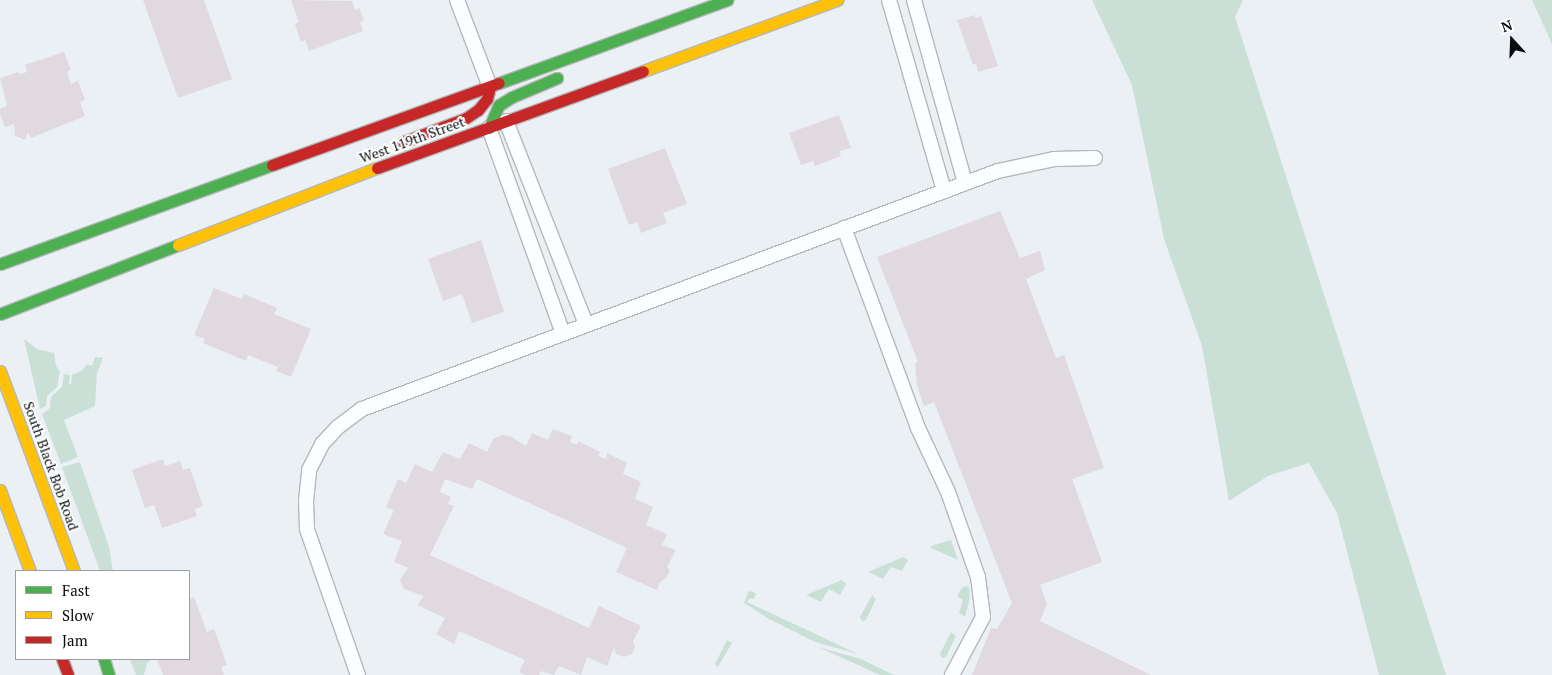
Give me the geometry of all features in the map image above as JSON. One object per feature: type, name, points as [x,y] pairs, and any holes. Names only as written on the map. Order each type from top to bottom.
[{"type":"main road","name":"West 119th Street","points":[[0,264],[727,0]]},
{"type":"main road","name":"West 119th Street","points":[[0,314],[322,188],[837,0]]},
{"type":"main road","points":[[619,52],[705,8]]},
{"type":"main road","points":[[489,128],[499,105],[512,97],[568,73]]},
{"type":"main road","points":[[394,146],[466,118],[478,110],[487,99],[490,87]]},
{"type":"main road","points":[[322,188],[369,158]]},
{"type":"main road","name":"South Black Bob Road","points":[[0,371],[74,570]]},
{"type":"main road","points":[[0,490],[30,570]]},
{"type":"main road","points":[[62,660],[68,675]]},
{"type":"main road","points":[[104,660],[109,675]]},
{"type":"street","points":[[457,0],[490,87]]},
{"type":"street","points":[[889,0],[944,190]]},
{"type":"street","points":[[914,0],[965,183]]},
{"type":"street","points":[[506,122],[586,324]]},
{"type":"street","points":[[489,128],[563,333]]},
{"type":"street","points":[[358,675],[307,529],[306,501],[309,470],[322,444],[338,427],[362,409],[998,171],[1054,159],[1095,158]]},
{"type":"street","points":[[844,228],[918,428],[948,492],[978,577],[983,617],[952,675]]},
{"type":"green space","points":[[1092,0],[1243,0],[1235,17],[1446,675],[1379,675],[1337,513],[1309,463],[1268,476],[1229,501],[1202,346],[1164,239],[1132,85]]},
{"type":"green space","points":[[1532,0],[1552,0],[1552,44]]},
{"type":"green space","points":[[24,339],[37,349],[54,353],[56,366],[60,371],[57,387],[47,396],[46,406],[40,409]]},
{"type":"green space","points":[[95,357],[103,358],[97,373],[95,406],[64,420],[78,457],[61,464],[42,414],[50,408],[51,397],[62,387],[64,374],[70,375],[69,384],[71,385],[72,375],[83,370],[87,364],[92,366]]},
{"type":"green space","points":[[80,462],[109,547],[113,570],[100,570],[62,467]]},
{"type":"green space","points":[[951,540],[958,560],[931,548],[931,546]]},
{"type":"green space","points":[[903,557],[908,560],[902,571],[891,567],[883,579],[868,572]]},
{"type":"green space","points":[[842,580],[846,584],[840,595],[829,589],[821,602],[806,595]]},
{"type":"green space","points":[[969,587],[970,598],[965,617],[959,613],[963,600],[957,596],[962,588]]},
{"type":"green space","points":[[749,591],[756,593],[754,599],[750,598],[747,602],[858,654],[815,642],[769,619],[744,603]]},
{"type":"green space","points":[[872,595],[876,599],[866,620],[862,621],[860,617]]},
{"type":"green space","points":[[951,632],[956,636],[946,657],[942,658],[940,654]]},
{"type":"green space","points":[[727,640],[732,643],[718,667],[715,664]]},
{"type":"green space","points":[[818,647],[861,659],[894,675],[880,675]]},
{"type":"green space","points":[[130,660],[151,660],[147,663],[144,675],[136,675]]},
{"type":"building","points":[[143,0],[204,0],[232,79],[178,98]]},
{"type":"building","points":[[291,0],[352,1],[355,10],[359,8],[364,20],[360,22],[363,31],[309,51],[305,40],[301,42],[295,24],[299,22]]},
{"type":"building","points":[[975,15],[975,18],[981,16],[998,66],[978,72],[976,64],[973,65],[957,20]]},
{"type":"building","points":[[64,52],[71,70],[67,72],[71,84],[78,81],[85,100],[80,102],[85,116],[31,138],[28,132],[25,140],[14,135],[14,124],[5,127],[0,114],[0,109],[7,106],[0,78],[18,72],[20,74],[27,72],[25,65]]},
{"type":"building","points":[[839,115],[851,148],[839,151],[841,156],[815,166],[813,161],[801,165],[789,133]]},
{"type":"building","points":[[665,148],[687,204],[663,213],[667,223],[641,233],[637,222],[629,225],[608,169]]},
{"type":"building","points":[[1000,211],[1020,258],[1040,251],[1045,270],[1026,279],[1056,358],[1064,355],[1104,468],[1072,479],[1102,562],[1040,585],[1047,604],[1040,621],[1151,675],[972,675],[991,628],[997,629],[1012,603],[934,402],[924,406],[917,385],[915,364],[918,362],[877,257]]},
{"type":"building","points":[[481,240],[504,312],[472,323],[462,294],[443,301],[428,259]]},
{"type":"building","points":[[214,288],[242,299],[244,294],[277,308],[274,314],[311,329],[291,377],[276,371],[278,367],[248,355],[246,361],[203,343],[205,339],[194,335]]},
{"type":"building","points":[[553,429],[572,436],[570,442],[577,445],[578,441],[600,452],[598,456],[606,459],[607,453],[627,463],[623,474],[641,482],[635,499],[653,507],[646,525],[667,534],[662,545],[676,550],[667,567],[670,571],[666,578],[660,582],[657,590],[616,572],[627,548],[477,479],[472,489],[445,479],[440,492],[451,497],[448,504],[454,506],[430,555],[589,628],[599,606],[641,626],[633,641],[635,647],[632,654],[624,657],[616,654],[614,648],[607,666],[587,657],[581,675],[559,666],[554,675],[541,671],[539,675],[526,675],[519,672],[525,660],[459,631],[454,644],[436,634],[445,618],[417,605],[424,596],[404,589],[400,580],[408,568],[394,562],[402,541],[383,534],[394,510],[386,507],[398,479],[406,483],[415,464],[432,472],[443,452],[460,459],[469,443],[487,452],[493,439],[502,435],[510,436],[526,446],[532,433],[548,440]]},
{"type":"building","points":[[163,459],[165,466],[180,461],[183,470],[190,468],[203,506],[195,509],[197,516],[162,528],[154,505],[145,508],[132,470]]},
{"type":"building","points":[[194,597],[207,632],[214,629],[227,665],[221,667],[224,675],[163,675],[157,660],[190,660],[190,599]]},
{"type":"traffic: fast","points":[[499,83],[727,0]]},
{"type":"traffic: fast","points":[[489,128],[499,105],[512,97],[557,78]]},
{"type":"traffic: fast","points":[[0,264],[272,165]]},
{"type":"traffic: fast","points":[[0,314],[178,245]]},
{"type":"traffic: fast","points":[[104,660],[109,675]]},
{"type":"traffic: slow","points":[[643,71],[837,0]]},
{"type":"traffic: slow","points":[[178,245],[377,168]]},
{"type":"traffic: slow","points":[[0,371],[74,570]]},
{"type":"traffic: slow","points":[[0,490],[30,570]]},
{"type":"traffic: jam","points":[[377,168],[643,71]]},
{"type":"traffic: jam","points":[[272,165],[499,83]]},
{"type":"traffic: jam","points":[[403,142],[466,118],[478,110],[487,99],[490,87]]},
{"type":"traffic: jam","points":[[62,660],[68,675]]}]
